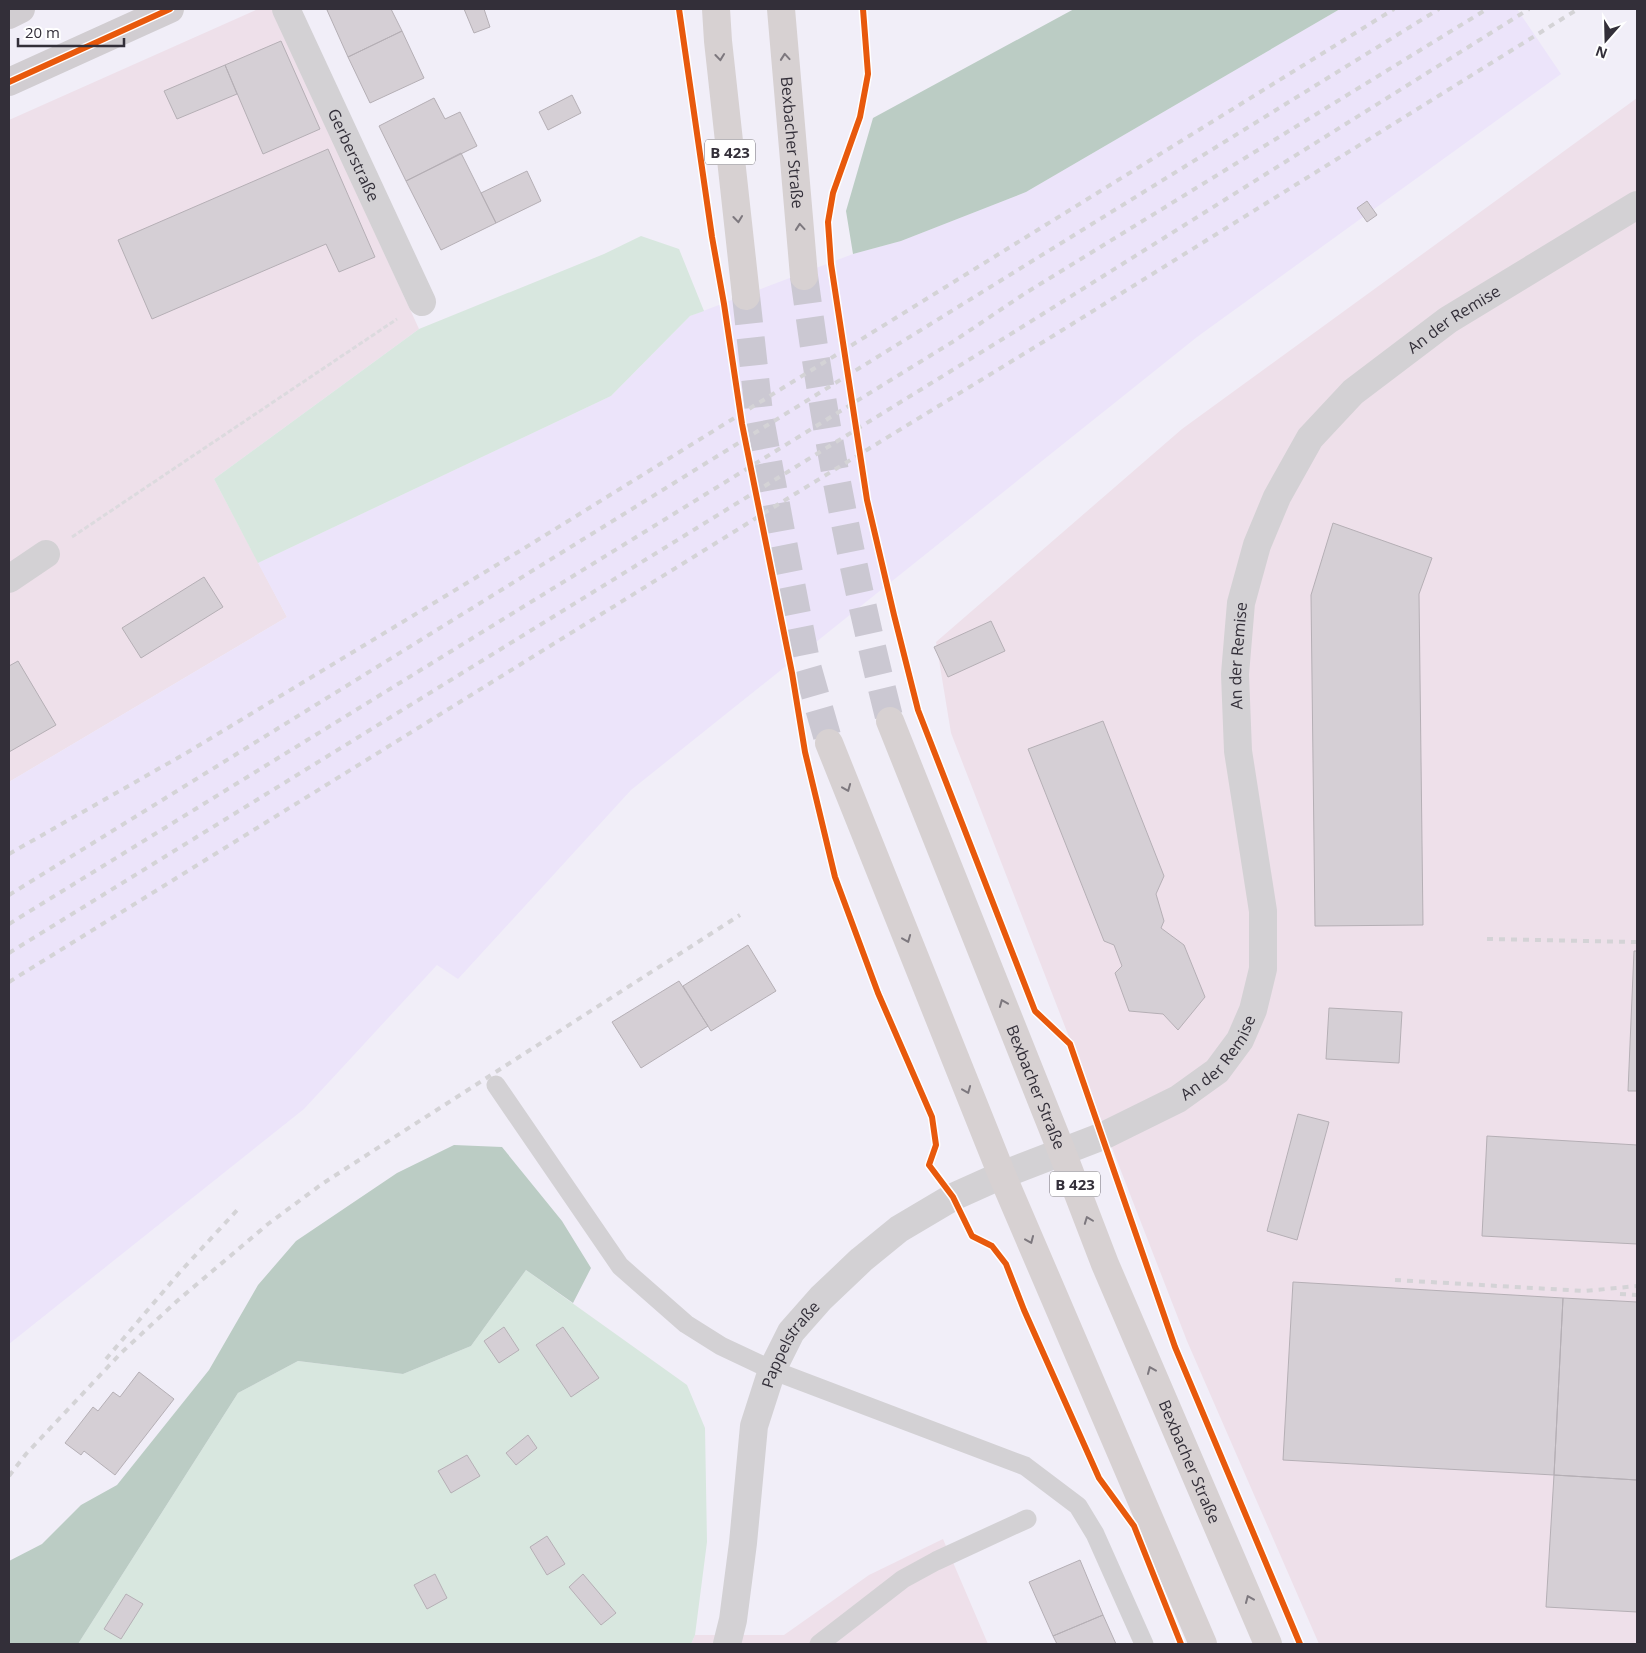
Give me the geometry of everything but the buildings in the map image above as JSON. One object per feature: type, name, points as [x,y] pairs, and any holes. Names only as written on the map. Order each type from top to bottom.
[{"type":"main road","points":[[9,14],[21,9]]},
{"type":"main road","points":[[9,82],[170,9]]},
{"type":"main road","name":"B 423","points":[[716,9],[746,296]]},
{"type":"main road","name":"Bexbacher Straße","points":[[781,9],[804,276]]},
{"type":"main road","name":"Bexbacher Straße","points":[[890,721],[1105,1264],[1268,1644]]},
{"type":"main road","points":[[829,743],[1002,1175],[1203,1644]]},
{"type":"street","name":"Gerberstraße","points":[[286,9],[422,302]]},
{"type":"street","name":"An der Remise","points":[[1034,1163],[1102,1136],[1178,1099],[1217,1071],[1240,1040],[1253,1010],[1263,969],[1263,911],[1238,751],[1235,674],[1241,603],[1257,545],[1277,497],[1310,438],[1353,392],[1448,320],[1637,205]]},
{"type":"street","points":[[9,580],[46,554]]},
{"type":"street","name":"Pappelstraße","points":[[726,1644],[734,1610],[743,1543],[754,1426],[772,1370],[791,1332],[821,1298],[899,1229],[947,1200],[1034,1163]]},
{"type":"lane","points":[[496,1086],[620,1266],[686,1324],[721,1346],[772,1370],[1025,1466],[1078,1506],[1095,1534],[1144,1644]]},
{"type":"lane","points":[[819,1644],[903,1579],[936,1561],[1027,1519]]},
{"type":"path","points":[[46,554],[422,302]]},
{"type":"shaded area","points":[[258,9],[273,9],[419,329],[214,479],[287,617],[9,782],[9,120]]},
{"type":"shaded area","points":[[1074,9],[1340,9],[1026,192],[901,241],[853,254],[846,211],[873,118]]},
{"type":"shaded area","points":[[1340,9],[1517,9],[1561,74],[1197,337],[631,790],[458,979],[437,965],[304,1109],[9,1344],[9,782],[287,617],[258,563],[611,396],[690,316],[853,254],[901,241],[1026,192]]},
{"type":"shaded area","points":[[1637,98],[1637,1644],[1319,1644],[1187,1341],[951,733],[936,642],[1182,429]]},
{"type":"shaded area","points":[[641,236],[679,249],[704,311],[690,316],[611,396],[258,563],[214,479],[419,329],[604,254]]},
{"type":"shaded area","points":[[454,1145],[502,1147],[562,1221],[591,1268],[573,1303],[526,1270],[471,1346],[403,1374],[298,1361],[238,1393],[78,1644],[9,1644],[9,1561],[42,1544],[81,1505],[117,1485],[209,1370],[258,1285],[296,1241],[397,1173]]},
{"type":"shaded area","points":[[526,1270],[687,1385],[705,1428],[707,1542],[695,1635],[691,1644],[78,1644],[238,1393],[298,1361],[403,1374],[471,1346]]},
{"type":"shaded area","points":[[943,1539],[988,1644],[691,1644],[695,1635],[784,1635],[869,1575]]},
{"type":"tunnel","points":[[804,276],[820,385],[843,512],[860,596],[890,721]]},
{"type":"tunnel","points":[[746,296],[759,413],[782,537],[807,666],[829,743]]},
{"type":"railway","points":[[9,854],[188,752],[523,549],[1394,9]]},
{"type":"railway","points":[[9,895],[1439,9]]},
{"type":"railway","points":[[9,924],[954,341],[1024,294],[1487,9]]},
{"type":"railway","points":[[9,953],[1014,332],[1529,9]]},
{"type":"railway","points":[[9,982],[1578,9]]},
{"type":"railway","points":[[9,1476],[26,1454],[121,1353],[177,1301],[268,1224],[322,1184],[740,915]]},
{"type":"railway","points":[[1487,939],[1637,942]]},
{"type":"railway","points":[[106,1359],[180,1272],[240,1207]]},
{"type":"railway","points":[[1395,1280],[1585,1291],[1637,1286]]},
{"type":"railway","points":[[1620,1294],[1637,1295]]},
{"type":"cycle path","points":[[9,82],[170,9]]},
{"type":"cycle path","points":[[679,9],[712,237],[742,424],[792,673],[805,752],[835,877],[878,993],[932,1117],[936,1145],[929,1165],[953,1197],[972,1236],[992,1246],[1006,1264],[1024,1310],[1099,1478],[1134,1526],[1181,1644]]},
{"type":"cycle path","points":[[863,9],[868,74],[860,117],[833,193],[828,222],[831,264],[867,500],[918,710],[1035,1011],[1070,1044],[1175,1347],[1300,1644]]}]
